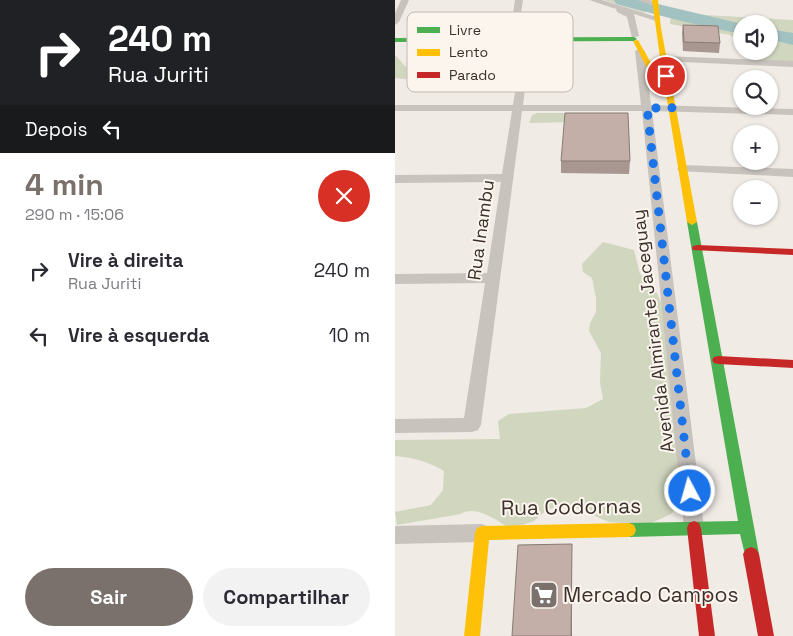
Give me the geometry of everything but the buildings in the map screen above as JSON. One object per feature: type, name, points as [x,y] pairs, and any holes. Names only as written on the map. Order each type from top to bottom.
[{"type":"main road","points":[[637,40],[655,8]]},
{"type":"main road","name":"Avenida Almirante Jaceguay","points":[[655,8],[766,636]]},
{"type":"main road","points":[[573,40],[637,40],[651,34],[660,38]]},
{"type":"main road","name":"Avenida Almirante Jaceguay","points":[[637,40],[672,108]]},
{"type":"main road","points":[[697,248],[793,252]]},
{"type":"main road","points":[[717,360],[793,364]]},
{"type":"main road","name":"Rua Codornas","points":[[482,533],[747,527]]},
{"type":"main road","name":"Avenida Almirante Jaceguay","points":[[694,528],[707,636]]},
{"type":"main road","points":[[472,636],[482,533]]},
{"type":"street","points":[[395,22],[405,0]]},
{"type":"street","points":[[593,0],[614,7],[655,8]]},
{"type":"street","points":[[641,0],[655,8]]},
{"type":"street","name":"Avenida Almirante Jaceguay","points":[[614,7],[631,16],[637,40],[647,108],[694,528]]},
{"type":"street","points":[[663,58],[793,64]]},
{"type":"street","name":"Rua Inambu","points":[[395,426],[472,425],[518,92]]},
{"type":"street","points":[[395,108],[672,108],[793,112]]},
{"type":"street","points":[[683,169],[793,173]]},
{"type":"street","points":[[395,179],[507,178]]},
{"type":"street","points":[[395,279],[493,278]]},
{"type":"street","name":"Rua Codornas","points":[[395,535],[482,533]]},
{"type":"green space","points":[[604,0],[636,0],[647,3],[645,13]]},
{"type":"green space","points":[[669,13],[733,17],[733,37],[670,24],[671,14]]},
{"type":"green space","points":[[778,19],[793,20],[793,62],[756,61],[778,60]]},
{"type":"green space","points":[[395,55],[407,66],[407,80],[395,78]]},
{"type":"green space","points":[[537,113],[593,113],[574,122],[529,123],[532,115]]},
{"type":"green space","points":[[603,242],[634,250],[640,274],[652,283],[664,308],[682,498],[671,514],[647,525],[609,522],[572,506],[548,509],[534,521],[511,529],[487,515],[474,511],[397,525],[395,512],[431,505],[443,490],[444,471],[420,460],[395,456],[395,440],[500,439],[498,421],[509,414],[586,408],[603,399],[600,383],[601,353],[589,331],[590,323],[596,312],[596,298],[592,278],[583,272],[582,264]]},
{"type":"waterway","points":[[622,0],[733,27]]},
{"type":"waterway","points":[[778,36],[793,39]]},
{"type":"traffic: fast","points":[[573,39],[634,39]]},
{"type":"traffic: fast","points":[[395,40],[407,40]]},
{"type":"traffic: fast","points":[[692,222],[751,554]]},
{"type":"traffic: fast","points":[[629,530],[747,527]]},
{"type":"traffic: slow","points":[[655,0],[658,28],[692,222]]},
{"type":"traffic: slow","points":[[636,41],[664,92]]},
{"type":"traffic: slow","points":[[472,636],[482,533],[629,530]]},
{"type":"traffic: jam","points":[[697,248],[793,252]]},
{"type":"traffic: jam","points":[[718,360],[793,364]]},
{"type":"traffic: jam","points":[[694,528],[707,636]]},
{"type":"traffic: jam","points":[[751,554],[766,636]]},
{"type":"place","name":"Mercado Campos","points":[[544,595]]},
{"type":"route","points":[[666,76],[672,108],[647,108],[690,491]]}]
